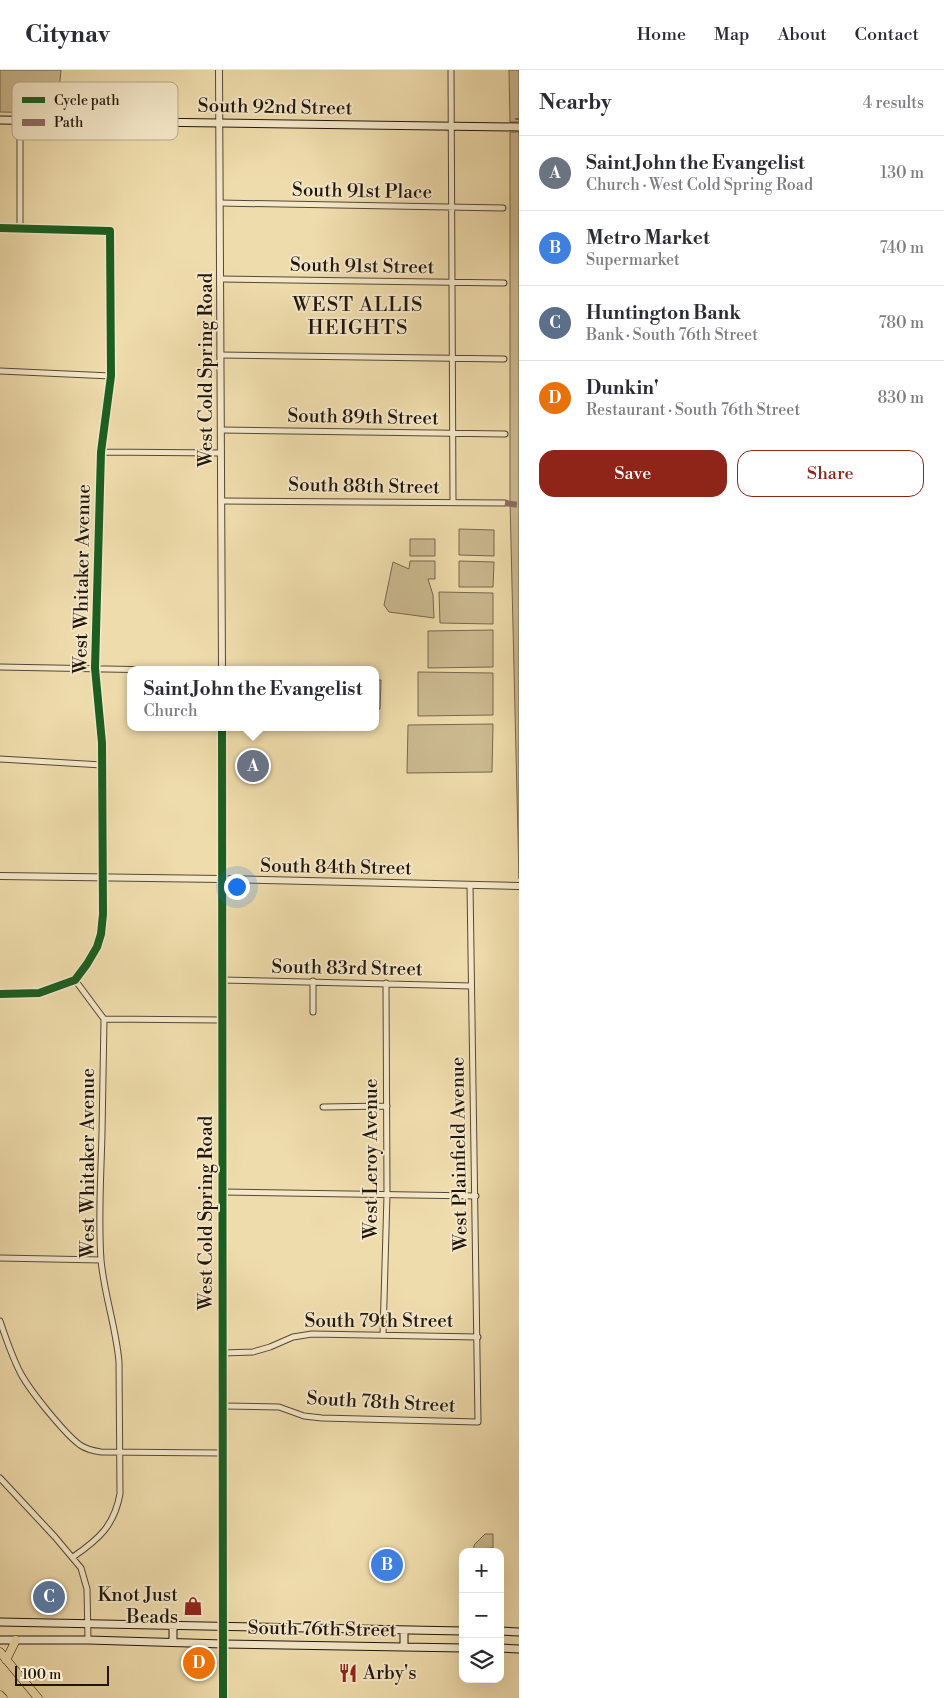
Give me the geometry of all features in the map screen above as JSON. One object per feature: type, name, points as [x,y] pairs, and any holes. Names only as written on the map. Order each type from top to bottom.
[{"type":"main road","name":"South 92nd Street","points":[[178,122],[519,127]]},
{"type":"main road","name":"South 76th Street","points":[[0,1622],[459,1631]]},
{"type":"main road","points":[[173,1626],[173,1642]]},
{"type":"main road","points":[[404,1630],[404,1647]]},
{"type":"main road","points":[[504,1631],[519,1632]]},
{"type":"main road","name":"South 76th Street","points":[[0,1640],[88,1640],[459,1648]]},
{"type":"main road","points":[[6,1660],[16,1640]]},
{"type":"main road","points":[[504,1648],[519,1649]]},
{"type":"main road","points":[[0,1652],[38,1698]]},
{"type":"main road","points":[[0,1695],[3,1698]]},
{"type":"street","name":"West Cold Spring Road","points":[[219,70],[222,666]]},
{"type":"street","points":[[450,70],[452,127],[453,502]]},
{"type":"street","points":[[0,228],[20,228],[20,140]]},
{"type":"street","name":"South 91st Place","points":[[220,203],[503,208]]},
{"type":"street","name":"West Whitaker Avenue","points":[[20,228],[110,231],[111,376],[101,452],[95,668],[102,743],[103,878],[101,934],[97,948],[75,980]]},
{"type":"street","name":"South 91st Street","points":[[221,279],[504,283]]},
{"type":"street","points":[[220,355],[504,359]]},
{"type":"street","points":[[0,371],[111,376]]},
{"type":"street","name":"South 89th Street","points":[[221,430],[504,434]]},
{"type":"street","points":[[101,452],[221,453]]},
{"type":"street","name":"South 88th Street","points":[[221,500],[505,503]]},
{"type":"street","points":[[0,667],[127,669]]},
{"type":"street","name":"West Cold Spring Road","points":[[222,731],[223,1698]]},
{"type":"street","points":[[0,759],[102,764]]},
{"type":"street","name":"South 84th Street","points":[[1,876],[519,886]]},
{"type":"street","name":"West Plainfield Avenue","points":[[470,885],[478,1422]]},
{"type":"street","points":[[0,994],[39,993],[75,980],[104,1019],[222,1020]]},
{"type":"street","name":"South 83rd Street","points":[[222,980],[471,986]]},
{"type":"street","points":[[313,981],[313,1012]]},
{"type":"street","name":"West Leroy Avenue","points":[[383,1335],[387,1195],[386,984]]},
{"type":"street","name":"West Whitaker Avenue","points":[[73,1557],[102,1535],[111,1523],[117,1509],[120,1494],[119,1362],[101,1260],[100,1207],[104,1019]]},
{"type":"street","points":[[323,1107],[387,1106]]},
{"type":"street","points":[[222,1192],[476,1196]]},
{"type":"street","points":[[0,1258],[101,1260]]},
{"type":"street","points":[[0,1321],[10,1352],[22,1376],[39,1400],[80,1445],[90,1450],[120,1453],[222,1453]]},
{"type":"street","name":"South 79th Street","points":[[223,1352],[253,1352],[293,1337],[312,1334],[478,1337]]},
{"type":"street","name":"South 78th Street","points":[[223,1406],[280,1407],[304,1416],[322,1418],[478,1422]]},
{"type":"street","points":[[0,1478],[81,1568],[86,1583],[88,1640]]},
{"type":"shaded area","points":[[0,70],[61,70],[60,82],[12,82],[12,112],[0,112]]},
{"type":"shaded area","points":[[509,70],[519,70],[519,122],[510,122]]},
{"type":"shaded area","points":[[510,132],[519,132],[519,879],[510,500]]},
{"type":"shaded area","points":[[459,529],[494,530],[494,556],[459,555]]},
{"type":"shaded area","points":[[410,539],[435,539],[435,556],[410,556]]},
{"type":"shaded area","points":[[410,561],[435,561],[435,579],[428,579],[433,595],[434,618],[389,612],[384,605],[393,562],[409,569]]},
{"type":"shaded area","points":[[459,561],[494,562],[493,587],[459,587]]},
{"type":"shaded area","points":[[439,592],[493,593],[493,624],[440,623]]},
{"type":"shaded area","points":[[493,630],[493,667],[428,668],[428,631]]},
{"type":"shaded area","points":[[418,672],[493,673],[493,715],[418,716]]},
{"type":"shaded area","points":[[379,680],[381,680],[380,709]]},
{"type":"shaded area","points":[[493,724],[492,772],[407,773],[408,725]]},
{"type":"shaded area","points":[[485,1534],[493,1534],[493,1548],[474,1548],[474,1545]]},
{"type":"marked path","points":[[505,503],[519,505]]},
{"type":"cycle path","points":[[0,228],[110,231],[111,376],[101,452],[95,668],[102,743],[103,914],[101,934],[97,947],[75,980],[39,993],[0,994]]},
{"type":"cycle path","points":[[222,731],[223,1698]]},
{"type":"place","name":"Saint John the Evangelist","points":[[253,766]]},
{"type":"place","name":"Metro Market","points":[[387,1565]]},
{"type":"place","name":"Huntington Bank","points":[[49,1597]]},
{"type":"place","name":"Knot Just Beads","points":[[193,1606]]},
{"type":"place","name":"Dunkin'","points":[[199,1663]]},
{"type":"place","name":"Arby's","points":[[348,1673]]},
{"type":"district","name":"WEST ALLIS HEIGHTS","points":[[358,316]]}]
